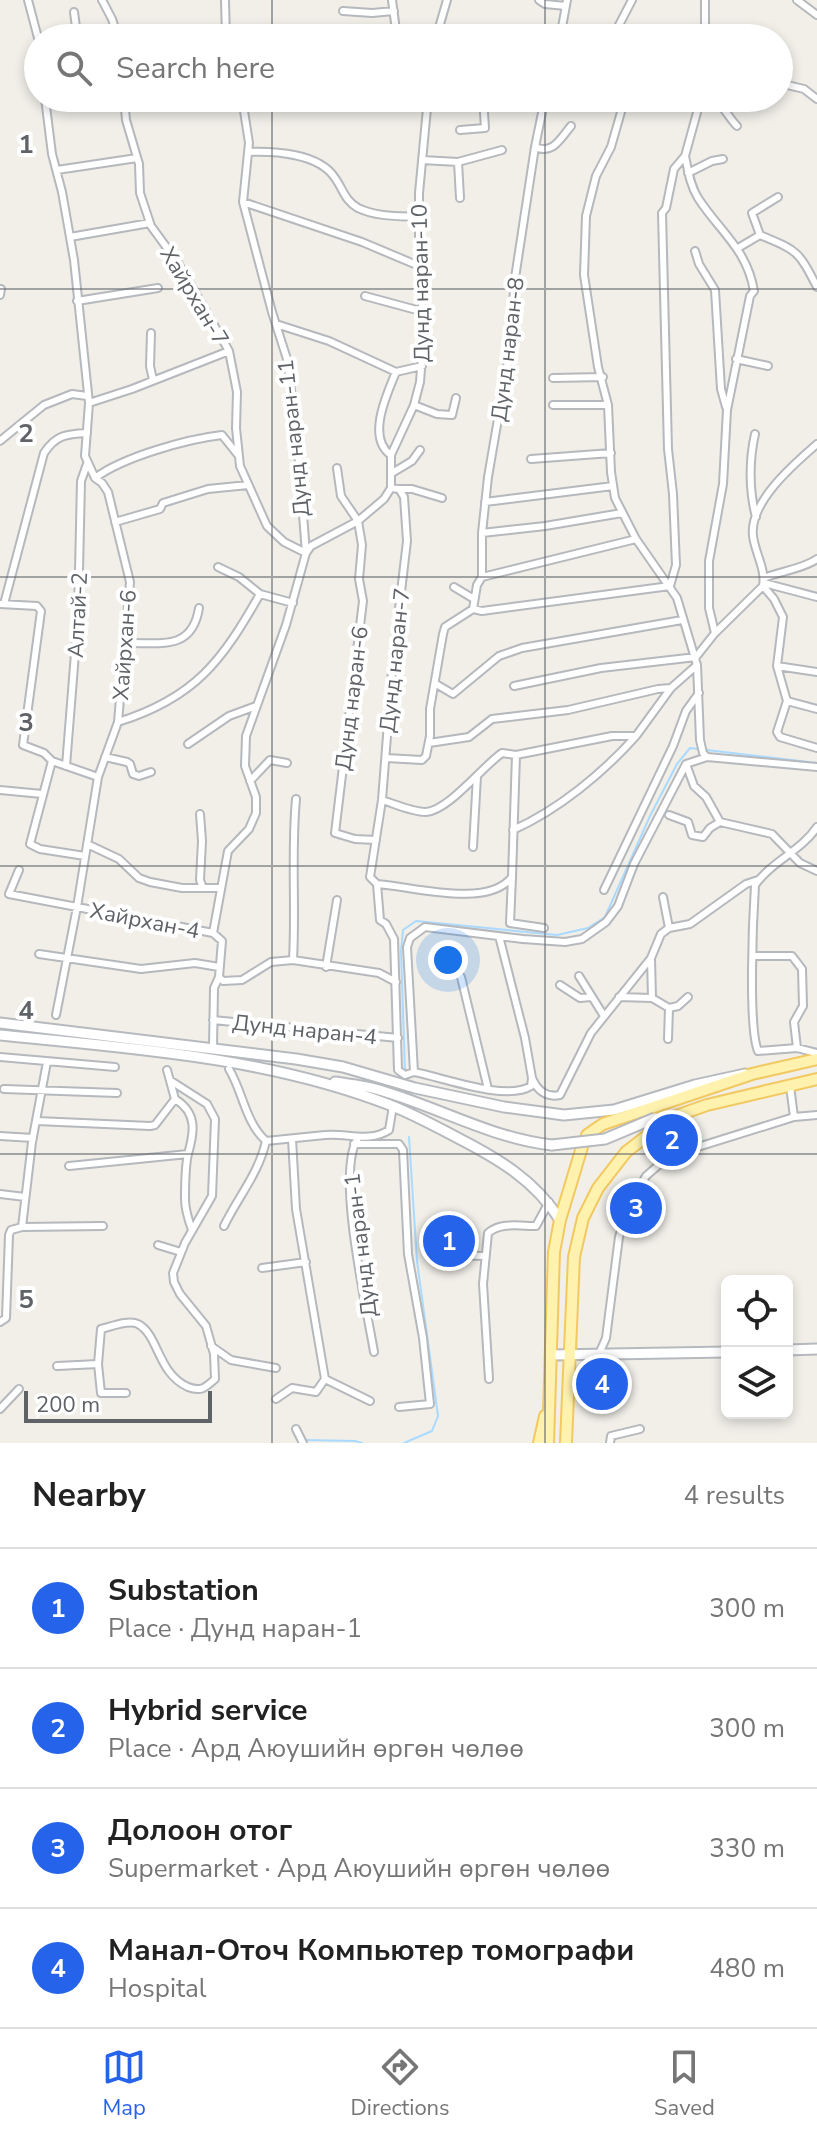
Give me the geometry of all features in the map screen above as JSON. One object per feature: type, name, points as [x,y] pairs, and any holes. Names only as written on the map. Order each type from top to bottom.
[{"type":"main road","points":[[0,1023],[343,1067],[428,1091],[544,1114],[614,1110],[695,1085],[739,1074],[752,1074]]},
{"type":"main road","points":[[0,1035],[152,1051],[301,1078],[393,1106],[513,1169],[549,1202],[560,1220]]},
{"type":"main road","points":[[587,1135],[603,1124],[752,1074],[817,1059]]},
{"type":"main road","points":[[227,1066],[372,1088],[513,1138],[552,1145],[605,1139],[655,1118],[817,1079]]},
{"type":"main road","points":[[566,1443],[577,1237],[589,1202],[613,1168],[637,1142],[670,1118],[707,1105]]},
{"type":"main road","points":[[548,1443],[554,1252],[560,1220],[582,1147]]},
{"type":"main road","points":[[793,1350],[817,1349]]},
{"type":"main road","points":[[551,1355],[721,1352]]},
{"type":"main road","points":[[539,1443],[550,1403]]},
{"type":"street","points":[[28,0],[34,24]]},
{"type":"street","points":[[102,0],[114,24]]},
{"type":"street","points":[[225,0],[226,24]]},
{"type":"street","points":[[392,0],[395,24]]},
{"type":"street","points":[[440,24],[447,0]]},
{"type":"street","points":[[539,0],[555,6],[566,3],[562,24]]},
{"type":"street","points":[[620,24],[632,0]]},
{"type":"street","points":[[705,0],[705,24]]},
{"type":"street","points":[[797,0],[817,15]]},
{"type":"street","points":[[343,11],[394,11]]},
{"type":"street","points":[[74,12],[76,24]]},
{"type":"street","points":[[793,86],[804,89],[817,99]]},
{"type":"street","name":"Алтай-2","points":[[47,112],[52,154],[70,237],[88,400],[87,464],[81,481],[78,616],[66,766]]},
{"type":"street","name":"Хайрхан-7","points":[[125,112],[137,158],[140,193],[150,223],[229,351],[237,392],[238,455],[248,485],[267,526],[284,542],[306,553]]},
{"type":"street","points":[[244,112],[249,143],[243,202],[362,242],[419,266]]},
{"type":"street","name":"Дунд наран-10","points":[[391,455],[414,405],[422,366],[424,312],[419,266],[427,112]]},
{"type":"street","points":[[460,130],[485,128],[484,112]]},
{"type":"street","name":"Дунд наран-8","points":[[473,609],[482,577],[482,533],[490,457],[509,355],[515,278],[542,112]]},
{"type":"street","points":[[623,112],[611,147],[596,176],[585,229],[584,275],[598,367],[608,405],[613,486],[622,513],[636,539],[677,598],[696,661],[700,740],[705,755]]},
{"type":"street","points":[[670,586],[676,565],[668,449],[662,213],[666,208],[674,169],[685,156],[697,112]]},
{"type":"street","points":[[724,112],[737,126]]},
{"type":"street","points":[[535,147],[544,151],[552,148],[571,126]]},
{"type":"street","points":[[422,160],[458,162],[502,150]]},
{"type":"street","points":[[248,152],[272,151],[297,155],[334,175],[345,198],[355,207],[389,216],[420,217]]},
{"type":"street","points":[[685,156],[697,196],[738,248],[751,272],[754,291],[750,296],[727,410],[723,484],[709,561],[709,608],[715,633]]},
{"type":"street","points":[[57,170],[137,158]]},
{"type":"street","points":[[688,173],[723,159]]},
{"type":"street","name":"Дунд наран-10","points":[[458,162],[460,198]]},
{"type":"street","points":[[778,197],[752,213],[760,235],[795,249],[817,287]]},
{"type":"street","name":"Дунд наран-11","points":[[243,202],[287,359],[306,553]]},
{"type":"street","points":[[70,237],[150,223]]},
{"type":"street","points":[[738,248],[760,235]]},
{"type":"street","points":[[172,255],[176,245]]},
{"type":"street","points":[[695,251],[715,290],[721,389],[727,410]]},
{"type":"street","points":[[77,301],[158,288]]},
{"type":"street","points":[[0,295],[1,289]]},
{"type":"street","points":[[365,296],[424,312]]},
{"type":"street","name":"Дунд наран-11","points":[[276,324],[329,341],[396,372]]},
{"type":"street","points":[[151,333],[150,366],[153,380]]},
{"type":"street","points":[[0,441],[44,405],[72,394],[88,400],[153,380],[229,351]]},
{"type":"street","points":[[736,359],[768,366]]},
{"type":"street","points":[[391,455],[380,441],[386,399],[396,372],[422,366]]},
{"type":"street","points":[[553,378],[603,377]]},
{"type":"street","points":[[414,405],[437,414],[452,415],[456,398]]},
{"type":"street","points":[[553,405],[608,405]]},
{"type":"street","points":[[87,433],[54,438],[44,453],[2,604],[37,606],[41,611],[23,745],[44,753],[52,761],[98,777]]},
{"type":"street","points":[[755,434],[751,462],[752,502],[756,517]]},
{"type":"street","points":[[95,478],[138,457],[200,438],[222,435],[238,455]]},
{"type":"street","points":[[817,444],[779,479],[756,517],[752,534],[764,583],[783,617],[777,666],[787,701],[777,732],[780,737],[817,748]]},
{"type":"street","points":[[392,473],[412,461],[420,450]]},
{"type":"street","points":[[531,459],[611,453]]},
{"type":"street","name":"Дунд наран-7","points":[[377,884],[370,877],[382,800],[393,659],[407,541],[404,497],[395,488],[391,455]]},
{"type":"street","name":"Хайрхан-6","points":[[87,464],[108,492],[130,582],[118,722],[98,777]]},
{"type":"street","name":"Дунд наран-11","points":[[337,468],[341,496],[358,521]]},
{"type":"street","points":[[115,522],[160,509],[163,503],[195,493],[248,485]]},
{"type":"street","points":[[485,502],[613,486]]},
{"type":"street","points":[[213,933],[228,851],[249,829],[256,813],[257,805],[243,755],[246,736],[293,603],[306,553],[311,546],[358,521],[395,488],[412,489],[442,498]]},
{"type":"street","points":[[482,533],[622,513]]},
{"type":"street","name":"Дунд наран-6","points":[[358,521],[362,545],[359,579],[363,601],[335,833],[355,839],[376,840]]},
{"type":"street","points":[[482,577],[636,539]]},
{"type":"street","points":[[513,830],[541,818],[570,797],[636,736],[715,633],[764,583],[780,571],[817,559]]},
{"type":"street","points":[[218,567],[239,577],[260,594],[293,603]]},
{"type":"street","points":[[764,583],[817,597]]},
{"type":"street","points":[[386,758],[422,760],[426,756],[430,709],[445,627],[473,609],[482,611],[670,586]]},
{"type":"street","points":[[454,587],[474,599]]},
{"type":"street","points":[[118,722],[170,700],[197,683],[224,653],[260,594]]},
{"type":"street","points":[[126,643],[175,643],[194,627],[199,608]]},
{"type":"street","points":[[436,684],[453,694],[499,656],[522,648],[682,620]]},
{"type":"street","points":[[514,686],[601,668],[696,661]]},
{"type":"street","points":[[777,666],[817,672]]},
{"type":"street","points":[[429,743],[469,737],[492,719],[568,710],[671,688]]},
{"type":"street","points":[[604,890],[673,746],[686,711],[699,693]]},
{"type":"street","points":[[787,701],[817,709]]},
{"type":"street","points":[[188,744],[229,716],[256,706]]},
{"type":"street","points":[[382,800],[422,812],[430,811],[439,808],[502,753],[516,755],[612,736],[636,736]]},
{"type":"street","points":[[516,755],[517,790],[508,921],[544,928]]},
{"type":"street","points":[[414,1072],[408,987],[407,947],[410,938],[425,927],[565,942],[582,939],[606,922],[618,906],[634,864],[686,764],[705,755],[817,767]]},
{"type":"street","points":[[105,757],[127,762],[133,774],[139,776],[151,772]]},
{"type":"street","points":[[250,781],[270,760],[287,763]]},
{"type":"street","points":[[52,761],[30,844],[37,848],[85,856]]},
{"type":"street","points":[[686,764],[694,786],[706,797],[720,822]]},
{"type":"street","points":[[473,847],[477,776]]},
{"type":"street","name":"Хайрхан-4","points":[[56,1015],[98,777]]},
{"type":"street","points":[[0,790],[42,794]]},
{"type":"street","points":[[293,960],[292,836],[296,799]]},
{"type":"street","points":[[200,814],[200,880],[203,888]]},
{"type":"street","points":[[669,815],[688,822],[692,835],[703,837],[720,822],[772,834],[800,863],[817,871]]},
{"type":"street","points":[[817,827],[809,839],[758,880],[754,898],[756,1048],[767,1052],[797,1048],[817,1053]]},
{"type":"street","points":[[87,844],[119,859],[139,878],[150,882],[182,888],[220,888]]},
{"type":"street","points":[[0,898],[9,894],[19,870]]},
{"type":"street","points":[[512,877],[504,886],[458,894],[377,884],[380,920],[386,924],[394,939],[398,1070],[405,1075],[414,1072],[488,1089],[521,1091],[531,1086],[532,1078]]},
{"type":"street","points":[[499,936],[532,1078],[536,1088],[543,1093],[560,1095],[591,1033],[651,958],[661,934],[669,928],[690,924],[746,884],[758,880]]},
{"type":"street","name":"Хайрхан-4","points":[[9,894],[213,933],[222,941],[219,967],[195,963],[141,969],[39,954]]},
{"type":"street","points":[[663,897],[669,928]]},
{"type":"street","points":[[326,967],[337,900]]},
{"type":"street","points":[[754,956],[792,956],[802,969],[803,1006],[794,1022],[797,1048]]},
{"type":"street","points":[[651,958],[652,998]]},
{"type":"street","points":[[219,977],[223,981],[242,980],[271,962],[293,960],[379,973],[396,982]]},
{"type":"street","points":[[213,1048],[214,988],[219,967]]},
{"type":"street","points":[[579,976],[604,1016]]},
{"type":"street","points":[[461,977],[488,1089]]},
{"type":"street","points":[[560,985],[580,998],[591,997]]},
{"type":"street","points":[[619,997],[652,998],[669,1008],[678,1006],[688,997]]},
{"type":"street","points":[[668,1039],[669,1008]]},
{"type":"street","name":"Дунд наран-4","points":[[213,1020],[398,1038]]},
{"type":"street","points":[[0,1057],[115,1067]]},
{"type":"street","points":[[22,1227],[40,1089],[47,1062]]},
{"type":"street","points":[[227,1066],[239,1086],[254,1126],[266,1141]]},
{"type":"street","points":[[167,1070],[175,1099],[185,1105],[189,1112],[193,1137],[188,1154],[185,1199],[192,1230]]},
{"type":"street","points":[[126,1393],[101,1393],[98,1364],[101,1329],[133,1322],[139,1324],[172,1377],[196,1390],[204,1390],[215,1379],[206,1326],[174,1282],[173,1273],[192,1230],[212,1196],[215,1119],[207,1104],[171,1081]]},
{"type":"street","points":[[790,1085],[794,1117]]},
{"type":"street","points":[[4,1089],[117,1093]]},
{"type":"street","points":[[37,1121],[150,1126],[155,1125],[175,1099]]},
{"type":"street","points":[[266,1141],[329,1135],[352,1135],[356,1141],[380,1136],[389,1130],[393,1106]]},
{"type":"street","points":[[599,1354],[606,1338],[619,1237],[630,1203],[646,1176],[669,1156],[794,1117],[817,1115]]},
{"type":"street","points":[[0,1136],[33,1138]]},
{"type":"street","points":[[276,1399],[292,1388],[316,1392],[325,1379],[296,1209],[292,1139]]},
{"type":"street","points":[[224,1226],[257,1169],[266,1141]]},
{"type":"street","name":"Дунд наран-1","points":[[374,1352],[354,1236],[350,1162],[356,1141],[399,1144],[403,1150],[408,1254],[423,1338],[430,1404],[399,1407]]},
{"type":"street","points":[[69,1166],[188,1154]]},
{"type":"street","points":[[0,1194],[25,1197]]},
{"type":"street","points":[[489,1379],[484,1308],[484,1256],[488,1233],[494,1227],[536,1226],[549,1202]]},
{"type":"street","points":[[0,1322],[6,1318],[4,1261],[11,1230],[22,1227],[103,1226]]},
{"type":"street","points":[[158,1245],[181,1252]]},
{"type":"street","points":[[452,1255],[484,1256]]},
{"type":"street","points":[[262,1268],[306,1262]]},
{"type":"street","points":[[211,1346],[231,1360],[276,1368]]},
{"type":"street","points":[[57,1366],[98,1364]]},
{"type":"street","points":[[325,1379],[370,1401]]},
{"type":"street","points":[[0,1409],[19,1389]]},
{"type":"street","points":[[610,1443],[615,1433],[640,1429]]},
{"type":"street","points":[[297,1431],[302,1443]]},
{"type":"waterway","points":[[405,1072],[403,930],[416,921],[557,935],[588,928],[605,917],[650,816],[677,764],[690,748],[817,763]]},
{"type":"waterway","points":[[404,1443],[432,1431],[438,1416],[417,1261],[409,1137]]},
{"type":"waterway","points":[[304,1440],[362,1443]]},
{"type":"place","name":"Hybrid service","points":[[672,1140]]},
{"type":"place","name":"Долоон отог","points":[[636,1208]]},
{"type":"place","name":"Substation","points":[[449,1241]]},
{"type":"place","name":"Манал-Оточ Компьютер томографи","points":[[602,1384]]}]
